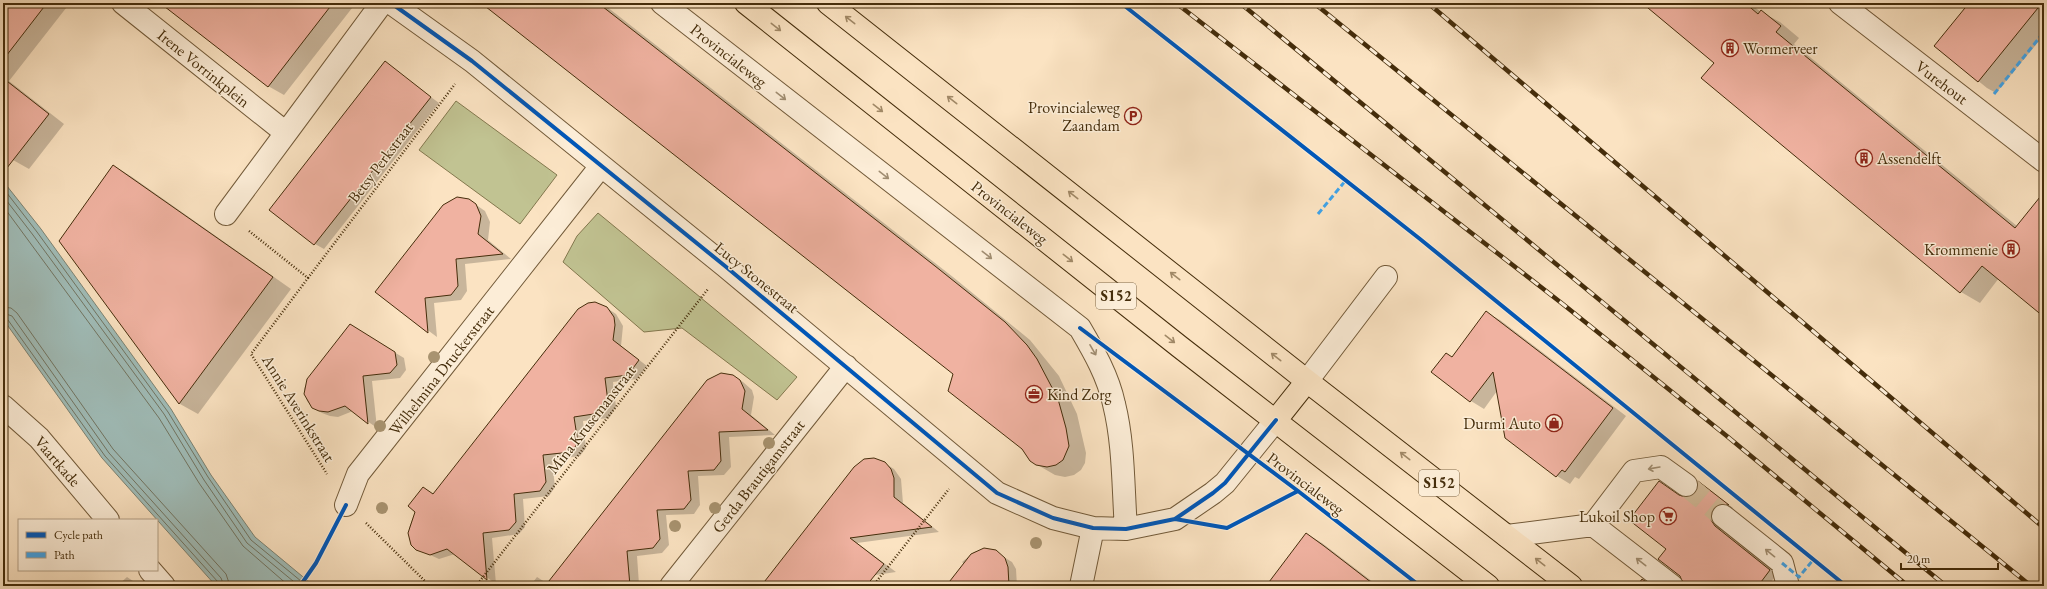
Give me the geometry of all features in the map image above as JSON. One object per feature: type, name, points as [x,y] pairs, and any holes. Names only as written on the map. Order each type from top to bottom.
[{"type":"main road","name":"Provincialeweg","points":[[746,3],[1180,346],[1488,586]]},
{"type":"main road","name":"S152","points":[[828,3],[1307,381],[1571,586]]},
{"type":"main road","points":[[1276,420],[1307,381]]},
{"type":"street","name":"Irene Vorrinkplein","points":[[123,3],[286,133]]},
{"type":"street","points":[[226,214],[382,3]]},
{"type":"street","name":"Lucy Stonestraat","points":[[391,3],[472,61],[725,266],[846,366],[965,468],[997,493],[1053,518],[1093,528],[1126,529],[1175,519],[1213,493],[1224,483],[1276,420]]},
{"type":"street","name":"Provincialeweg","points":[[662,3],[1080,328],[1100,362],[1114,403],[1120,439],[1126,529]]},
{"type":"street","name":"Vurehout","points":[[1840,3],[2044,161]]},
{"type":"street","name":"Wilhelmina Druckerstraat","points":[[346,505],[358,474],[601,166]]},
{"type":"street","points":[[1307,381],[1386,277]]},
{"type":"street","name":"Gerda Brautigamstraat","points":[[671,586],[846,366]]},
{"type":"street","name":"Vaartkade","points":[[3,406],[39,438],[107,519]]},
{"type":"street","points":[[1593,525],[1634,472],[1661,466],[1686,485]]},
{"type":"street","points":[[1724,516],[1782,563],[1788,586]]},
{"type":"street","points":[[1507,536],[1593,525],[1672,586]]},
{"type":"street","points":[[1081,586],[1093,528]]},
{"type":"street","points":[[151,571],[164,586]]},
{"type":"path","points":[[226,214],[308,278]]},
{"type":"path","points":[[873,586],[965,468]]},
{"type":"green space","points":[[456,101],[557,175],[520,224],[419,150]]},
{"type":"green space","points":[[598,213],[797,377],[777,400],[682,328],[644,332],[563,262],[577,236]]},
{"type":"water","points":[[3,181],[41,229],[171,409],[211,475],[255,537],[314,586],[216,586],[158,521],[158,519],[156,519],[102,458],[3,319]]},
{"type":"building","points":[[3,3],[47,3],[3,60]]},
{"type":"building","points":[[160,3],[333,3],[268,87]]},
{"type":"building","points":[[481,3],[598,3],[935,266],[1005,322],[1027,345],[1037,359],[1058,399],[1066,428],[1069,446],[1063,460],[1056,465],[1047,467],[1036,465],[1030,461],[1022,449],[948,391],[953,374]]},
{"type":"building","name":"Assendelft","points":[[1642,3],[1745,3],[1758,14],[1761,10],[1781,26],[1776,32],[2015,228],[2044,192],[2044,317],[1982,266],[1960,293],[1701,78],[1714,63]]},
{"type":"building","points":[[1969,3],[2042,3],[1978,82],[1934,46]]},
{"type":"building","points":[[385,61],[431,97],[314,245],[269,210]]},
{"type":"building","points":[[3,78],[49,114],[3,173]]},
{"type":"building","points":[[113,165],[273,277],[179,404],[59,241]]},
{"type":"building","points":[[457,197],[469,199],[476,204],[481,216],[478,234],[503,254],[456,259],[458,286],[451,295],[425,298],[428,333],[375,292],[443,205]]},
{"type":"building","points":[[595,302],[607,307],[614,317],[615,325],[613,340],[639,360],[628,375],[605,378],[608,402],[600,413],[574,417],[578,443],[571,452],[543,455],[546,482],[540,491],[514,494],[516,522],[509,530],[483,533],[487,580],[447,549],[430,555],[416,550],[411,545],[408,533],[415,512],[408,506],[423,487],[433,494],[578,309],[588,303]]},
{"type":"building","points":[[1486,311],[1613,408],[1565,472],[1562,470],[1556,477],[1505,438],[1493,372],[1470,402],[1431,372],[1446,353],[1452,357]]},
{"type":"building","points":[[350,324],[395,352],[397,365],[390,373],[363,376],[368,424],[345,406],[328,412],[319,411],[312,408],[304,394],[307,379]]},
{"type":"building","points":[[721,373],[733,375],[740,380],[745,391],[742,409],[768,430],[719,432],[721,461],[714,470],[688,471],[691,500],[684,509],[657,510],[660,539],[653,548],[627,551],[630,586],[545,586],[707,380]]},
{"type":"building","points":[[874,458],[885,462],[891,469],[894,478],[894,497],[932,527],[850,538],[884,564],[866,586],[761,586],[854,467],[864,459]]},
{"type":"building","points":[[1659,481],[1679,495],[1691,497],[1696,493],[1698,481],[1729,505],[1719,504],[1714,508],[1711,514],[1711,520],[1715,526],[1770,570],[1758,586],[1684,586],[1680,576],[1658,559],[1666,549],[1629,520]]},
{"type":"building","points":[[1306,533],[1324,546],[1376,586],[1266,586]]},
{"type":"building","points":[[984,548],[996,550],[1005,558],[1008,567],[1009,586],[946,586],[971,554]]},
{"type":"building","points":[[1642,579],[1652,586],[1637,586]]},
{"type":"tunnel","points":[[1686,485],[1723,516]]},
{"type":"railway","points":[[1176,3],[1564,305],[1728,437],[1908,586]]},
{"type":"railway","points":[[1240,3],[1946,586]]},
{"type":"railway","points":[[1314,3],[2031,586]]},
{"type":"railway","points":[[1428,3],[2044,528]]},
{"type":"marked path","points":[[1994,94],[2044,32]]},
{"type":"marked path","points":[[1318,214],[1346,180]]},
{"type":"marked path","points":[[1782,563],[1799,577],[1813,560]]},
{"type":"cycle path","points":[[391,3],[472,61],[725,266],[997,493],[1053,518],[1093,528],[1126,529],[1175,519],[1225,483],[1276,420]]},
{"type":"cycle path","points":[[1121,3],[1420,239],[1846,586]]},
{"type":"cycle path","points":[[1080,328],[1298,491],[1420,586]]},
{"type":"cycle path","points":[[1175,519],[1227,528],[1298,491]]},
{"type":"cycle path","points":[[300,586],[316,563],[346,505]]},
{"type":"place","name":"Wormerveer","points":[[1730,48]]},
{"type":"place","name":"Provincialeweg Zaandam","points":[[1133,116]]},
{"type":"place","name":"Assendelft","points":[[1864,158]]},
{"type":"place","name":"Krommenie","points":[[2011,249]]},
{"type":"place","name":"Kind Zorg","points":[[1034,394]]},
{"type":"place","name":"Durmi Auto","points":[[1554,423]]},
{"type":"place","name":"Lukoil Shop","points":[[1668,516]]}]
